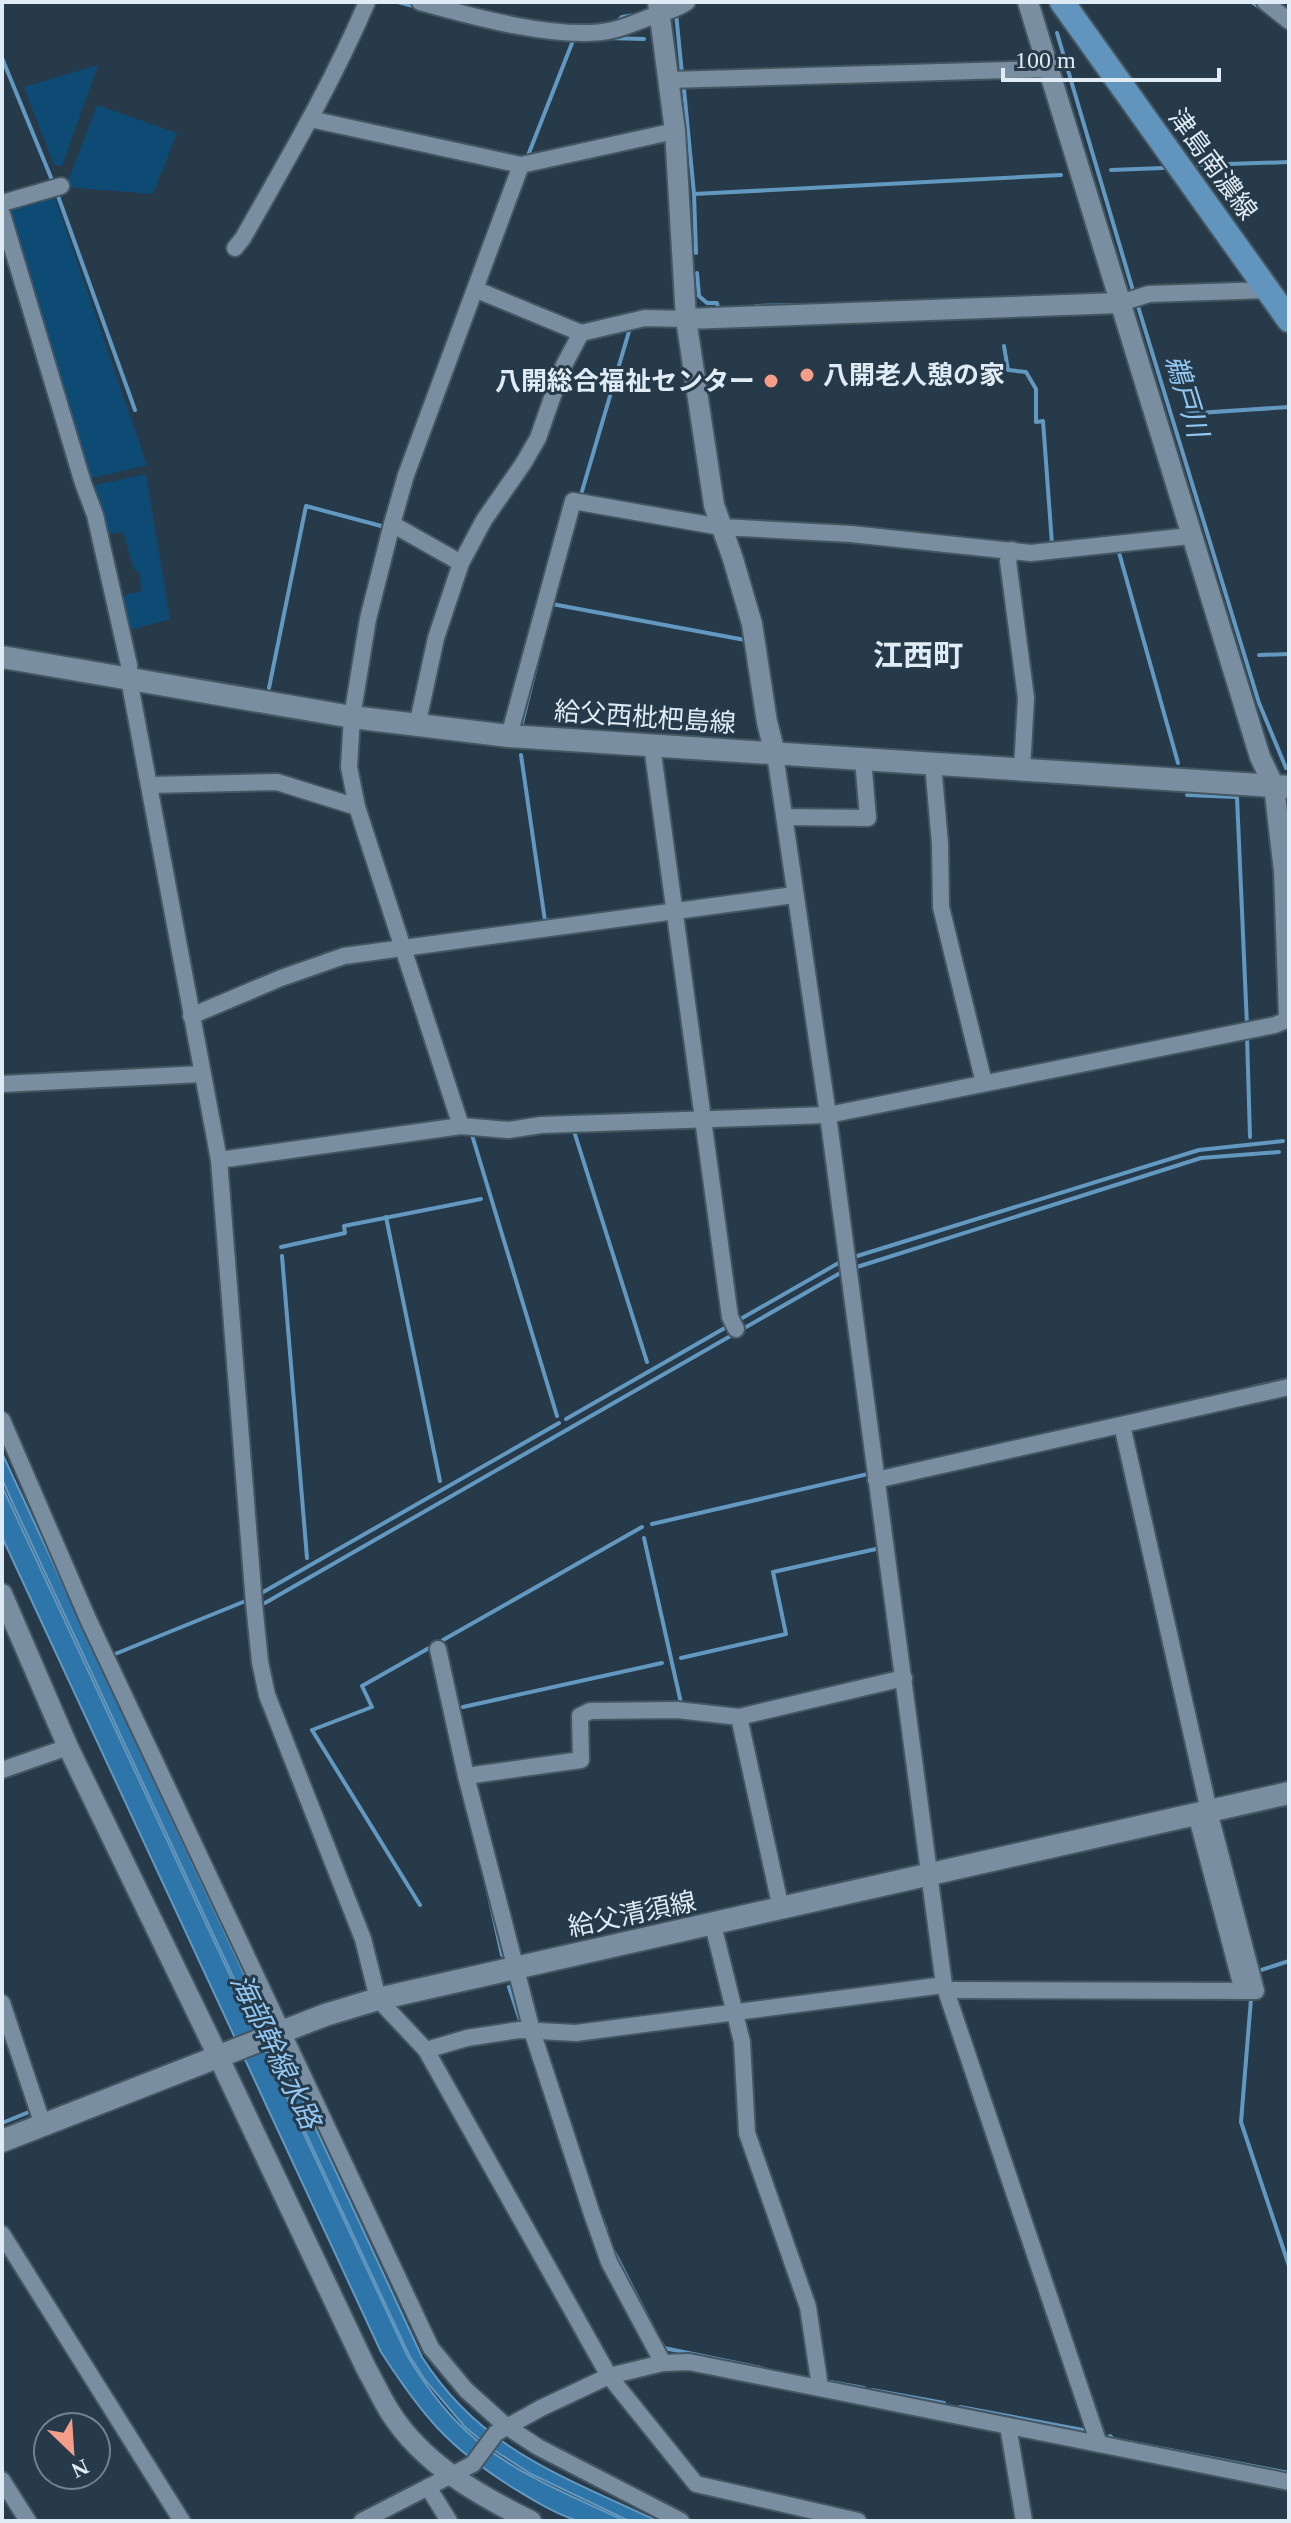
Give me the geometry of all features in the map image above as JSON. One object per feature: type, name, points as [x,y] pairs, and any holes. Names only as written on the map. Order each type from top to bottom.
[{"type":"main road","name":"津島南濃線","points":[[1062,2],[1280,301]]},
{"type":"main road","name":"給父西枇杷島線","points":[[2,657],[352,717],[509,736],[1281,786]]},
{"type":"main road","name":"給父清須線","points":[[2,2141],[226,2052],[378,1999],[1289,1793]]},
{"type":"street","points":[[235,248],[346,52],[367,2]]},
{"type":"street","points":[[420,2],[527,27],[582,32],[615,30],[659,8],[674,10],[687,2]]},
{"type":"street","points":[[219,1160],[461,1126],[508,1130],[541,1125],[828,1115],[1275,1025],[1289,1018],[1281,786],[1260,757],[1190,536],[1124,302],[1028,2]]},
{"type":"street","points":[[1265,2],[1286,13]]},
{"type":"street","points":[[659,8],[675,131],[686,319],[714,505],[752,624],[785,817],[945,1988],[1099,2444]]},
{"type":"street","points":[[669,80],[1048,69]]},
{"type":"street","points":[[310,119],[521,165],[675,131]]},
{"type":"street","points":[[461,1126],[357,807],[349,767],[352,717],[368,619],[406,475],[521,165]]},
{"type":"street","points":[[2,203],[61,186]]},
{"type":"street","points":[[2,214],[95,515],[129,665],[129,679],[219,1160],[260,1662],[267,1695],[363,1939],[378,1999],[426,2050],[609,2376],[696,2484],[858,2521]]},
{"type":"street","points":[[477,290],[581,333],[645,318],[1124,302],[1145,295],[1280,301]]},
{"type":"street","points":[[417,726],[436,638],[461,563],[484,520],[538,438],[563,367],[581,333]]},
{"type":"street","points":[[509,736],[573,501],[721,527],[851,534],[1031,553],[1190,536]]},
{"type":"street","points":[[392,524],[461,563]]},
{"type":"street","points":[[1012,550],[1008,561],[1026,698],[1022,769]]},
{"type":"street","points":[[652,746],[730,1317],[736,1329]]},
{"type":"street","points":[[785,817],[868,818],[863,759]]},
{"type":"street","points":[[933,764],[940,844],[941,907],[984,1083]]},
{"type":"street","points":[[149,785],[277,782],[357,807]]},
{"type":"street","points":[[191,1016],[281,978],[344,956],[794,895]]},
{"type":"street","points":[[2,1084],[202,1074]]},
{"type":"street","points":[[876,1480],[1289,1387]]},
{"type":"street","points":[[2,1420],[88,1619],[279,2033],[431,2348],[501,2429],[681,2521]]},
{"type":"street","points":[[426,2050],[467,2038],[519,2030],[576,2033],[945,1988],[1256,1991],[1202,1812],[1122,1425]]},
{"type":"street","points":[[2,1594],[68,1747],[226,2052],[366,2368],[391,2414],[424,2452],[451,2475],[531,2521]]},
{"type":"street","points":[[438,1649],[466,1776],[532,2031],[609,2262],[663,2363]]},
{"type":"street","points":[[466,1776],[581,1760],[580,1716],[590,1711],[677,1710],[739,1717],[904,1678]]},
{"type":"street","points":[[739,1717],[781,1909]]},
{"type":"street","points":[[2,1770],[68,1747]]},
{"type":"street","points":[[713,1925],[742,2042],[747,2133],[808,2307],[820,2387]]},
{"type":"street","points":[[2,2003],[43,2125]]},
{"type":"street","points":[[2,2234],[182,2521]]},
{"type":"street","points":[[362,2521],[473,2464],[501,2429],[609,2376],[663,2363],[689,2362],[1289,2482]]},
{"type":"street","points":[[1008,2426],[1024,2521]]},
{"type":"street","points":[[2,2480],[28,2521]]},
{"type":"street","points":[[428,2487],[449,2521]]},
{"type":"shaded area","points":[[98,65],[62,166],[54,165],[24,87]]},
{"type":"shaded area","points":[[97,105],[177,133],[153,194],[66,187]]},
{"type":"shaded area","points":[[53,192],[147,465],[88,479],[7,208]]},
{"type":"shaded area","points":[[146,474],[170,619],[127,631],[124,627],[123,599],[125,595],[141,591],[140,573],[134,569],[123,532],[104,535],[91,490],[95,485]]},
{"type":"water","name":"海部幹線水路","points":[[2,1453],[422,2357],[470,2416],[497,2438],[557,2474],[657,2521],[629,2521],[531,2474],[489,2447],[465,2427],[425,2380],[409,2355],[14,1506],[2,1479]]},
{"type":"water","points":[[2,1486],[407,2355],[440,2403],[464,2429],[500,2458],[625,2521],[575,2520],[544,2506],[492,2474],[439,2430],[381,2352],[2,1537]]},
{"type":"waterway","points":[[398,2],[417,7]]},
{"type":"waterway","points":[[1252,2],[1262,9]]},
{"type":"waterway","points":[[676,13],[682,74]]},
{"type":"waterway","points":[[617,22],[622,17],[634,15]]},
{"type":"waterway","name":"鵜戸川","points":[[1057,33],[1134,294]]},
{"type":"waterway","points":[[527,158],[574,38]]},
{"type":"waterway","points":[[606,38],[644,39]]},
{"type":"waterway","points":[[2,58],[52,180]]},
{"type":"waterway","points":[[684,89],[696,253]]},
{"type":"waterway","points":[[1198,165],[1289,162]]},
{"type":"waterway","points":[[1111,170],[1163,168]]},
{"type":"waterway","points":[[694,194],[1061,175]]},
{"type":"waterway","points":[[58,196],[135,410]]},
{"type":"waterway","points":[[697,273],[699,296],[707,303],[717,303],[721,308]]},
{"type":"waterway","name":"鵜戸川","points":[[1137,303],[1259,703],[1286,768]]},
{"type":"waterway","points":[[756,306],[801,305]]},
{"type":"waterway","points":[[580,498],[630,328]]},
{"type":"waterway","points":[[1004,346],[1008,370],[1026,372],[1036,389],[1036,422],[1043,421],[1052,544]]},
{"type":"waterway","points":[[1183,414],[1289,407]]},
{"type":"waterway","points":[[269,688],[306,506],[385,527]]},
{"type":"waterway","points":[[1118,549],[1178,763]]},
{"type":"waterway","points":[[552,604],[745,640]]},
{"type":"waterway","points":[[1259,655],[1289,654]]},
{"type":"waterway","points":[[522,723],[537,663]]},
{"type":"waterway","points":[[521,755],[545,921],[549,920]]},
{"type":"waterway","points":[[1187,795],[1237,797],[1247,1026]]},
{"type":"waterway","points":[[1247,1036],[1250,1137]]},
{"type":"waterway","points":[[573,1128],[647,1362]]},
{"type":"waterway","points":[[477,1135],[472,1135],[557,1416]]},
{"type":"waterway","points":[[854,1257],[1199,1150],[1283,1141]]},
{"type":"waterway","points":[[857,1267],[1201,1158],[1279,1152]]},
{"type":"waterway","points":[[281,1247],[345,1233],[344,1226],[481,1199]]},
{"type":"waterway","points":[[386,1217],[440,1481]]},
{"type":"waterway","points":[[282,1256],[307,1558]]},
{"type":"waterway","points":[[737,1321],[842,1261]]},
{"type":"waterway","points":[[265,1603],[842,1272]]},
{"type":"waterway","points":[[566,1419],[730,1325]]},
{"type":"waterway","points":[[1253,1387],[1289,1379]]},
{"type":"waterway","points":[[258,1595],[559,1423]]},
{"type":"waterway","points":[[652,1524],[868,1474]]},
{"type":"waterway","points":[[443,1640],[642,1527]]},
{"type":"waterway","points":[[644,1538],[681,1703]]},
{"type":"waterway","points":[[681,1658],[786,1634],[773,1572],[876,1549]]},
{"type":"waterway","points":[[115,1654],[248,1600]]},
{"type":"waterway","points":[[420,1905],[312,1730],[372,1707],[362,1686],[429,1648]]},
{"type":"waterway","points":[[463,1707],[662,1663]]},
{"type":"waterway","points":[[487,1887],[502,1955]]},
{"type":"waterway","points":[[1258,1971],[1289,1961]]},
{"type":"waterway","points":[[509,1987],[521,2023]]},
{"type":"waterway","points":[[1251,1999],[1241,2122],[1289,2266]]},
{"type":"waterway","points":[[2,2123],[29,2112]]},
{"type":"waterway","points":[[602,2219],[606,2229]]},
{"type":"waterway","points":[[614,2252],[652,2326]]},
{"type":"waterway","points":[[662,2344],[664,2348],[761,2368]]},
{"type":"waterway","points":[[825,2381],[864,2388]]},
{"type":"waterway","points":[[872,2390],[944,2403]]},
{"type":"waterway","points":[[960,2407],[1088,2431]]},
{"type":"waterway","points":[[1110,2436],[1289,2473]]},
{"type":"place","name":"八開老人憩の家","points":[[807,375]]},
{"type":"place","name":"八開総合福祉センター","points":[[771,381]]},
{"type":"district","name":"江西町","points":[[918,656]]}]
